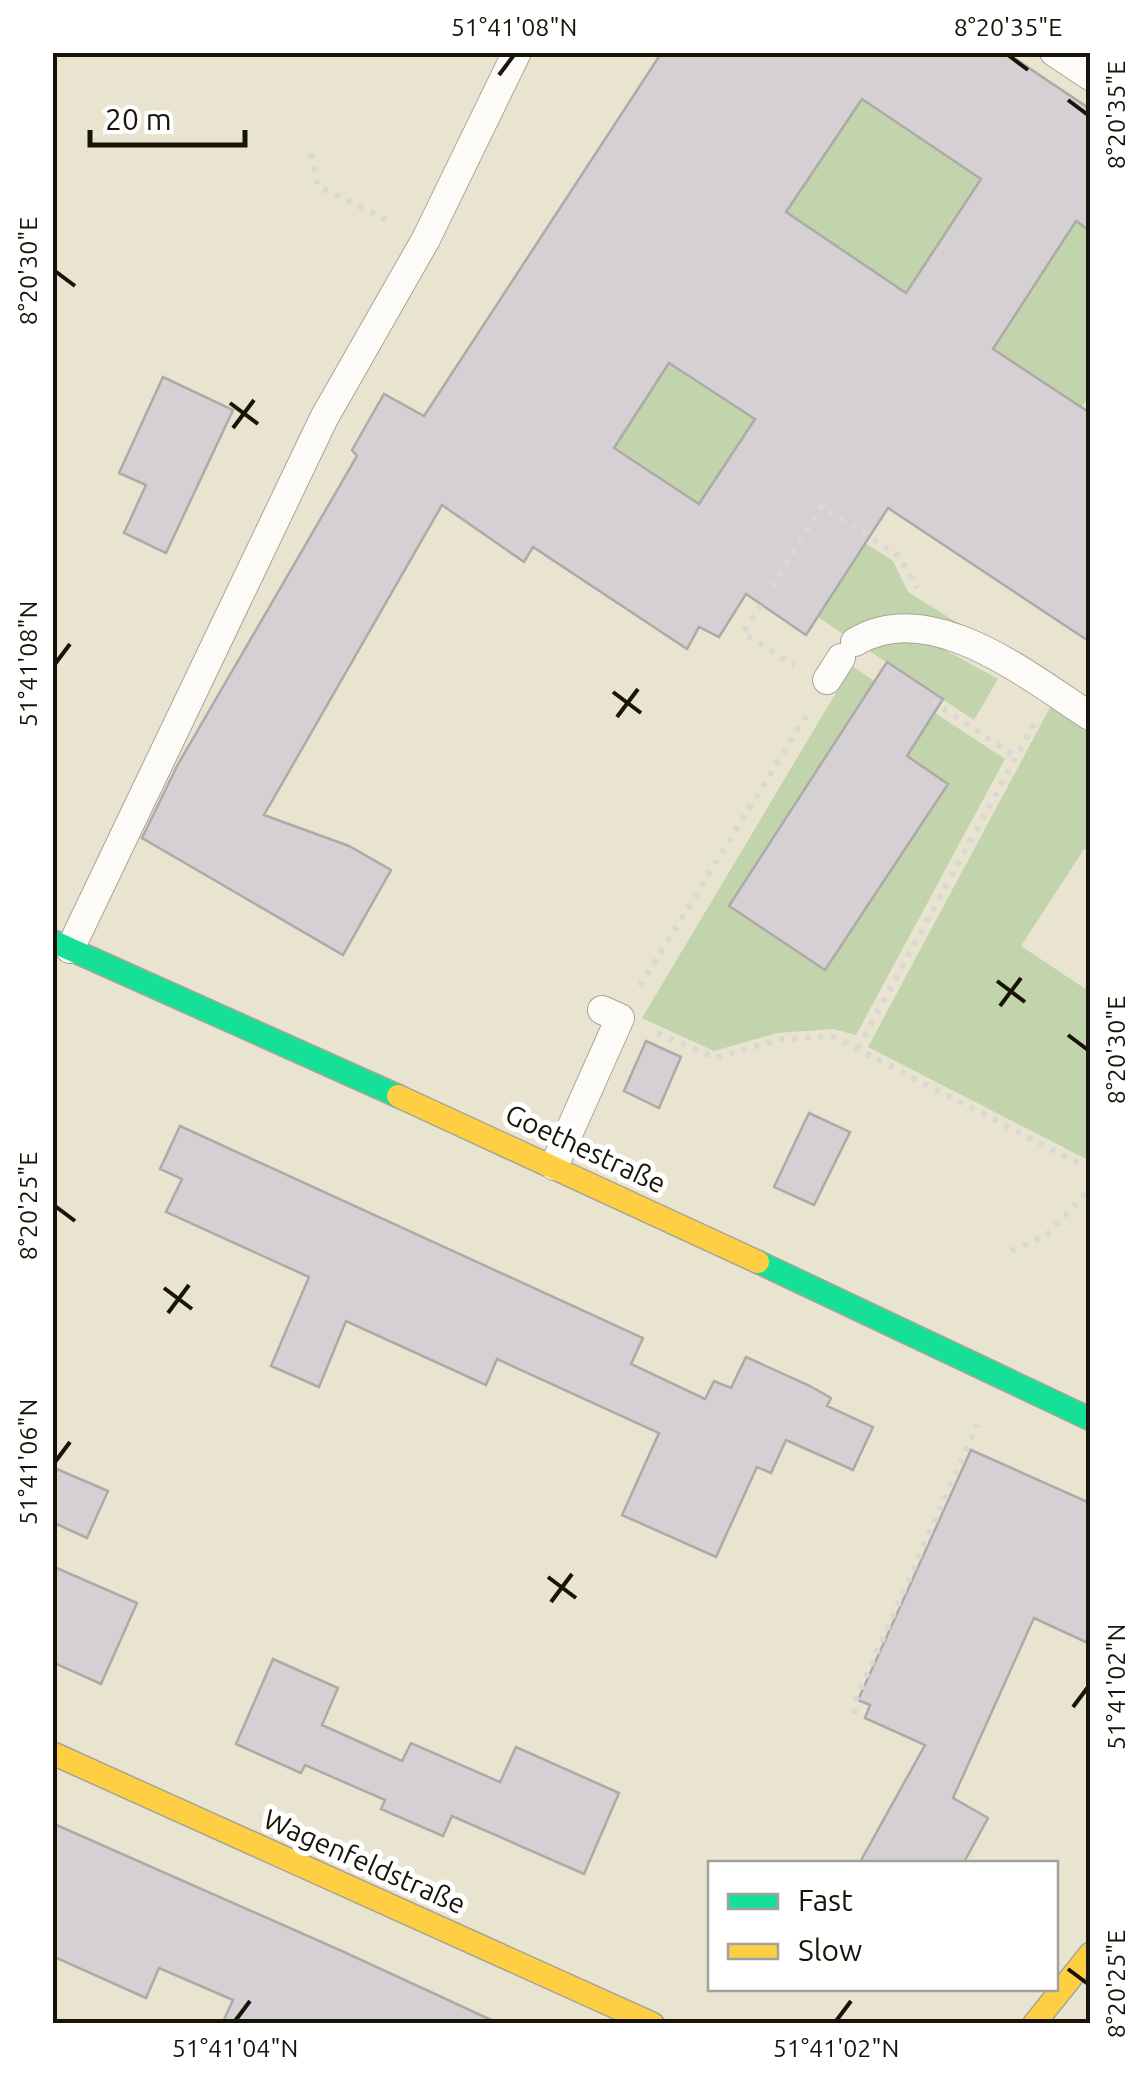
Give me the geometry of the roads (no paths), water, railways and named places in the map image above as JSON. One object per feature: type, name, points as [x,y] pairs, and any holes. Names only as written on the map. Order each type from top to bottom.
[{"type":"street","name":"Goethestraße","points":[[61,945],[554,1166],[1090,1419]]},
{"type":"street","name":"Wagenfeldstraße","points":[[52,1753],[653,2024]]},
{"type":"street","points":[[1034,2024],[1090,1954]]},
{"type":"lane","points":[[61,945],[324,418],[426,239],[517,52]]},
{"type":"lane","points":[[1054,52],[1090,76]]},
{"type":"lane","points":[[836,667],[871,632],[899,626],[941,632],[1052,691],[1090,716]]},
{"type":"lane","points":[[554,1166],[611,1014]]}]
